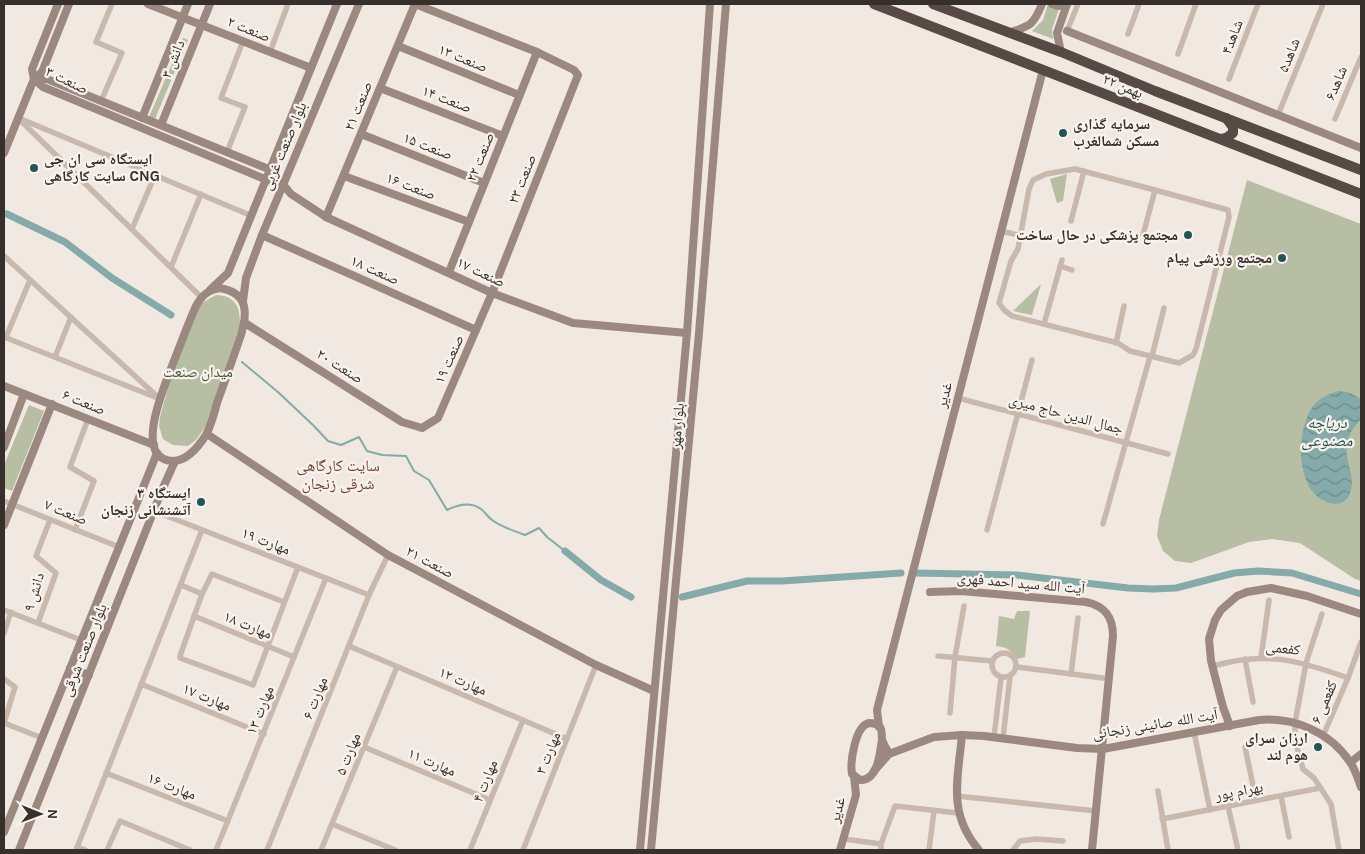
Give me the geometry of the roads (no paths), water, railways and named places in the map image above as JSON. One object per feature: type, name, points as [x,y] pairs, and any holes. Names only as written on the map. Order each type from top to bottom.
[{"type":"highway","name":"۲۲ بهمن","points":[[874,4],[1361,194]]},
{"type":"highway","name":"۲۲ بهمن","points":[[933,4],[1061,52],[1155,91],[1361,170]]},
{"type":"highway","points":[[1221,139],[1233,133],[1233,127],[1224,117]]},
{"type":"main road","points":[[34,79],[32,69],[58,4]]},
{"type":"main road","points":[[4,153],[34,79],[42,72],[69,4]]},
{"type":"main road","name":"صنعت ۲","points":[[148,4],[311,68]]},
{"type":"main road","name":"دانش ۳","points":[[142,118],[188,4]]},
{"type":"main road","name":"دانش ۳","points":[[161,125],[210,4]]},
{"type":"main road","name":"بلوار صنعت غربی","points":[[210,290],[228,273],[337,4]]},
{"type":"main road","name":"بلوار صنعت غربی","points":[[243,301],[246,278],[262,235],[359,4]]},
{"type":"main road","points":[[415,4],[432,7],[536,52]]},
{"type":"main road","name":"صنعت ۲۱","points":[[326,217],[415,4]]},
{"type":"main road","name":"بلوار مهر","points":[[640,850],[687,333],[710,4]]},
{"type":"main road","name":"بلوار مهر","points":[[651,850],[699,332],[726,4]]},
{"type":"main road","points":[[1008,33],[1029,26],[1038,14],[1042,4]]},
{"type":"main road","points":[[1052,4],[1058,6],[1067,4]]},
{"type":"main road","points":[[1061,52],[1057,33],[1067,4]]},
{"type":"main road","points":[[1067,31],[1361,148]]},
{"type":"main road","name":"صنعت ۱۳","points":[[398,46],[519,95]]},
{"type":"main road","name":"صنعت ۲۳","points":[[492,293],[578,75],[574,70],[536,52]]},
{"type":"main road","name":"صنعت ۲۲","points":[[449,272],[536,52]]},
{"type":"main road","name":"غدیر","points":[[840,850],[856,795],[852,770],[853,749],[861,729],[868,724],[877,710],[1043,70]]},
{"type":"main road","name":"صنعت ۳","points":[[34,79],[47,79],[271,170]]},
{"type":"main road","name":"صنعت ۳","points":[[34,79],[44,87],[283,185]]},
{"type":"main road","name":"صنعت ۱۴","points":[[380,88],[503,136]]},
{"type":"main road","name":"صنعت ۱۵","points":[[361,134],[484,183]]},
{"type":"main road","name":"صنعت ۱۷","points":[[271,170],[298,201],[326,217],[492,293],[573,323],[687,333]]},
{"type":"main road","name":"صنعت ۱۶","points":[[344,176],[468,222]]},
{"type":"main road","name":"صنعت ۱۸","points":[[262,235],[476,330]]},
{"type":"main road","points":[[220,288],[237,294],[243,301],[245,323],[207,434],[185,458],[175,461],[166,459],[157,453],[154,445],[153,425],[160,399],[187,326],[201,297],[210,290],[220,288]]},
{"type":"main road","name":"صنعت ۱۹","points":[[422,428],[438,418],[492,293]]},
{"type":"main road","name":"صنعت ۲۰","points":[[245,323],[402,422],[422,428]]},
{"type":"main road","name":"صنعت ۶","points":[[4,386],[154,445]]},
{"type":"main road","points":[[4,447],[24,394]]},
{"type":"main road","points":[[4,525],[52,404]]},
{"type":"main road","name":"صنعت ۲۱","points":[[207,434],[388,556],[596,665],[654,691]]},
{"type":"main road","name":"بلوار صنعت شرقی","points":[[4,832],[157,453]]},
{"type":"main road","name":"بلوار صنعت شرقی","points":[[20,850],[175,461]]},
{"type":"main road","points":[[665,576],[676,577]]},
{"type":"main road","points":[[1230,726],[1223,707],[1213,666],[1210,639],[1215,620],[1221,610],[1228,604],[1247,592],[1271,588],[1307,596],[1361,614]]},
{"type":"main road","name":"آیت الله سید احمد فهری","points":[[930,592],[961,591],[1086,602],[1094,604],[1106,612],[1113,624],[1113,636],[1092,850]]},
{"type":"main road","points":[[70,668],[89,675]]},
{"type":"main road","name":"غدیر","points":[[877,710],[882,739]]},
{"type":"main road","name":"آیت الله صائینی زنجانی","points":[[888,754],[934,737],[962,734],[1077,748],[1103,749],[1259,720],[1276,719],[1295,723],[1323,736],[1335,745],[1351,762],[1361,786]]},
{"type":"main road","points":[[868,724],[880,727]]},
{"type":"main road","points":[[962,734],[957,796],[958,813],[964,829],[979,850]]},
{"type":"main road","points":[[874,771],[888,754],[882,739]]},
{"type":"main road","points":[[856,795],[874,771],[880,756],[882,739]]},
{"type":"main road","points":[[1351,762],[1361,754]]},
{"type":"main road","points":[[854,776],[860,780],[866,780]]},
{"type":"street","points":[[101,101],[122,53],[96,42],[112,4]]},
{"type":"street","points":[[270,52],[288,4]]},
{"type":"street","points":[[1067,31],[1078,4]]},
{"type":"street","points":[[1128,34],[1139,4]]},
{"type":"street","points":[[1178,54],[1196,4]]},
{"type":"street","name":"شاهد۴","points":[[1229,79],[1258,4]]},
{"type":"street","name":"شاهد۵","points":[[1278,115],[1323,4]]},
{"type":"street","points":[[228,152],[244,107],[220,98],[243,41]]},
{"type":"street","name":"شاهد۶","points":[[1335,119],[1361,57]]},
{"type":"street","points":[[18,118],[252,216]]},
{"type":"street","points":[[18,118],[201,297]]},
{"type":"street","points":[[1074,169],[1084,171],[1228,210],[1229,217],[1196,349],[1193,355],[1179,363],[1150,358],[1130,351],[1116,343],[1012,316],[1004,310],[1000,303],[1011,261],[1018,249],[1022,236],[1029,189],[1033,180],[1046,174],[1074,169]]},
{"type":"street","points":[[1071,221],[1084,171]]},
{"type":"street","points":[[132,229],[155,175]]},
{"type":"street","points":[[1143,235],[1155,190]]},
{"type":"street","points":[[171,266],[201,194]]},
{"type":"street","points":[[1001,231],[1022,236]]},
{"type":"street","points":[[4,256],[160,399]]},
{"type":"street","points":[[1044,324],[1061,263],[1072,270]]},
{"type":"street","points":[[30,280],[5,337],[160,399]]},
{"type":"street","points":[[1116,343],[1124,306]]},
{"type":"street","points":[[1103,524],[1164,308]]},
{"type":"street","points":[[55,357],[70,317]]},
{"type":"street","points":[[987,530],[1032,360]]},
{"type":"street","name":"جمال الدین حاج میری","points":[[958,398],[1168,454]]},
{"type":"street","points":[[75,530],[94,481],[70,467],[88,419]]},
{"type":"street","name":"صنعت ۷","points":[[4,501],[119,547]]},
{"type":"street","name":"مهارت ۱۹","points":[[154,511],[369,595]]},
{"type":"street","name":"دانش ۹","points":[[38,623],[56,573],[36,556],[50,520]]},
{"type":"street","points":[[85,850],[76,849],[202,530]]},
{"type":"street","name":"مهارت ۶","points":[[267,850],[369,595],[388,556]]},
{"type":"street","points":[[284,602],[212,574],[202,594],[180,656],[183,660],[253,685],[298,567]]},
{"type":"street","name":"مهارت ۱۳","points":[[216,850],[326,578]]},
{"type":"street","points":[[181,585],[202,594]]},
{"type":"street","points":[[1261,658],[1269,600]]},
{"type":"street","points":[[950,713],[955,657],[964,606]]},
{"type":"street","points":[[4,610],[82,640]]},
{"type":"street","points":[[4,633],[10,612]]},
{"type":"street","points":[[1322,614],[1306,663],[1295,723],[1295,740],[1303,769],[1314,778],[1331,804],[1339,850]]},
{"type":"street","name":"مهارت ۱۸","points":[[194,616],[294,658]]},
{"type":"street","points":[[1070,674],[1078,618]]},
{"type":"street","name":"کفعمی ۶","points":[[1323,736],[1361,642]]},
{"type":"street","name":"مهارت ۱۲","points":[[349,646],[567,739]]},
{"type":"street","points":[[1010,654],[1015,660],[1017,667],[1010,677],[1001,678],[995,674],[992,668],[992,661],[996,655],[1010,654]]},
{"type":"street","points":[[938,656],[992,661]]},
{"type":"street","name":"کفعمی","points":[[1213,666],[1245,659],[1261,658],[1306,663],[1348,678]]},
{"type":"street","points":[[1245,659],[1253,702]]},
{"type":"street","name":"مهارت ۳","points":[[523,850],[596,665]]},
{"type":"street","name":"مهارت ۵","points":[[321,850],[397,667]]},
{"type":"street","points":[[1017,667],[1102,678]]},
{"type":"street","points":[[1004,738],[1010,677]]},
{"type":"street","points":[[994,737],[1001,678]]},
{"type":"street","points":[[4,679],[15,687],[4,723],[42,738]]},
{"type":"street","name":"مهارت ۱۷","points":[[142,684],[264,734]]},
{"type":"street","name":"مهارت ۴","points":[[470,850],[523,720]]},
{"type":"street","points":[[1194,732],[1210,810]]},
{"type":"street","name":"مهارت ۱۱","points":[[364,747],[490,800]]},
{"type":"street","points":[[1246,747],[1256,800]]},
{"type":"street","name":"مهارت ۱۶","points":[[106,773],[228,821]]},
{"type":"street","name":"بهرام پور","points":[[1162,819],[1320,788]]},
{"type":"street","points":[[1158,790],[1168,850]]},
{"type":"street","points":[[957,796],[1096,811]]},
{"type":"street","points":[[1281,796],[1289,837]]},
{"type":"street","points":[[844,839],[881,847],[895,806],[958,813]]},
{"type":"street","points":[[1228,806],[1238,850]]},
{"type":"street","points":[[929,850],[934,811]]},
{"type":"street","points":[[108,850],[120,821],[190,850]]},
{"type":"street","points":[[332,824],[395,850]]},
{"type":"street","points":[[1013,850],[1020,841],[1036,839],[1063,841]]},
{"type":"water","name":"دریاچه مصنوعی","points":[[1339,391],[1350,393],[1361,399],[1362,414],[1361,419],[1350,433],[1346,450],[1352,479],[1351,490],[1344,501],[1333,504],[1316,496],[1312,491],[1303,471],[1301,447],[1305,423],[1315,404],[1323,397]]},
{"type":"waterway","points":[[7,214],[65,242],[112,278],[171,315]]},
{"type":"waterway","points":[[242,362],[279,393],[328,441],[341,445],[359,437],[367,451],[382,455],[406,456],[414,471],[429,480],[447,510],[459,505],[468,504],[481,509],[491,519],[508,529],[525,535],[539,528],[565,551]]},
{"type":"waterway","points":[[565,551],[601,580],[631,597]]},
{"type":"waterway","points":[[915,573],[1017,575],[1128,588],[1153,589],[1176,588],[1234,573],[1258,571],[1292,573],[1361,594]]},
{"type":"waterway","points":[[682,597],[747,581],[782,581],[901,573]]},
{"type":"place","name":"سرمایه گذاری مسکن شمالغرب","points":[[1063,133]]},
{"type":"place","name":"ایستگاه سی ان جی سایت کارگاهی CNG","points":[[34,168]]},
{"type":"place","name":"مجتمع پزشکی در حال ساخت","points":[[1188,235]]},
{"type":"place","name":"مجتمع ورزشی پیام","points":[[1282,258]]},
{"type":"place","name":"ایستگاه ۳ آتشنشانی زنجان","points":[[201,502]]},
{"type":"place","name":"ارزان سرای هوم لند","points":[[1318,747]]},
{"type":"district","name":"سایت کارگاهی شرقی زنجان","points":[[338,474]]},
{"type":"park label","name":"میدان صنعت","points":[[198,372]]}]
